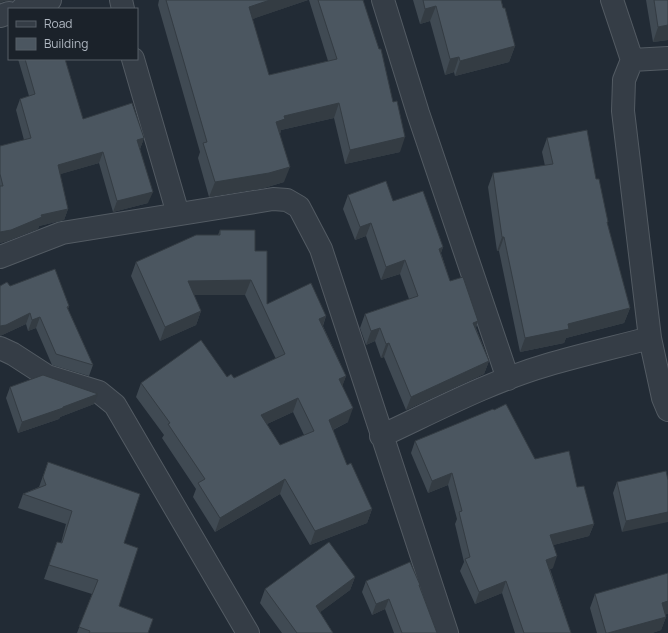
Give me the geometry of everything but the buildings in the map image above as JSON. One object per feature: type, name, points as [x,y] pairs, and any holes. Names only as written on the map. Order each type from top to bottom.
[{"type":"street","points":[[25,8],[50,0]]},
{"type":"street","points":[[383,0],[418,113],[508,379]]},
{"type":"street","points":[[612,0],[632,60],[624,80],[623,112],[650,338],[663,398],[668,410]]},
{"type":"street","points":[[632,60],[668,58]]},
{"type":"street","points":[[132,60],[178,214]]},
{"type":"street","points":[[0,257],[62,233],[273,199],[287,200],[299,207],[321,249],[381,436],[447,633]]},
{"type":"street","points":[[381,436],[460,399],[508,379],[547,365],[650,338]]},
{"type":"street","points":[[0,348],[13,354],[47,376],[99,392],[115,405],[248,633]]}]
